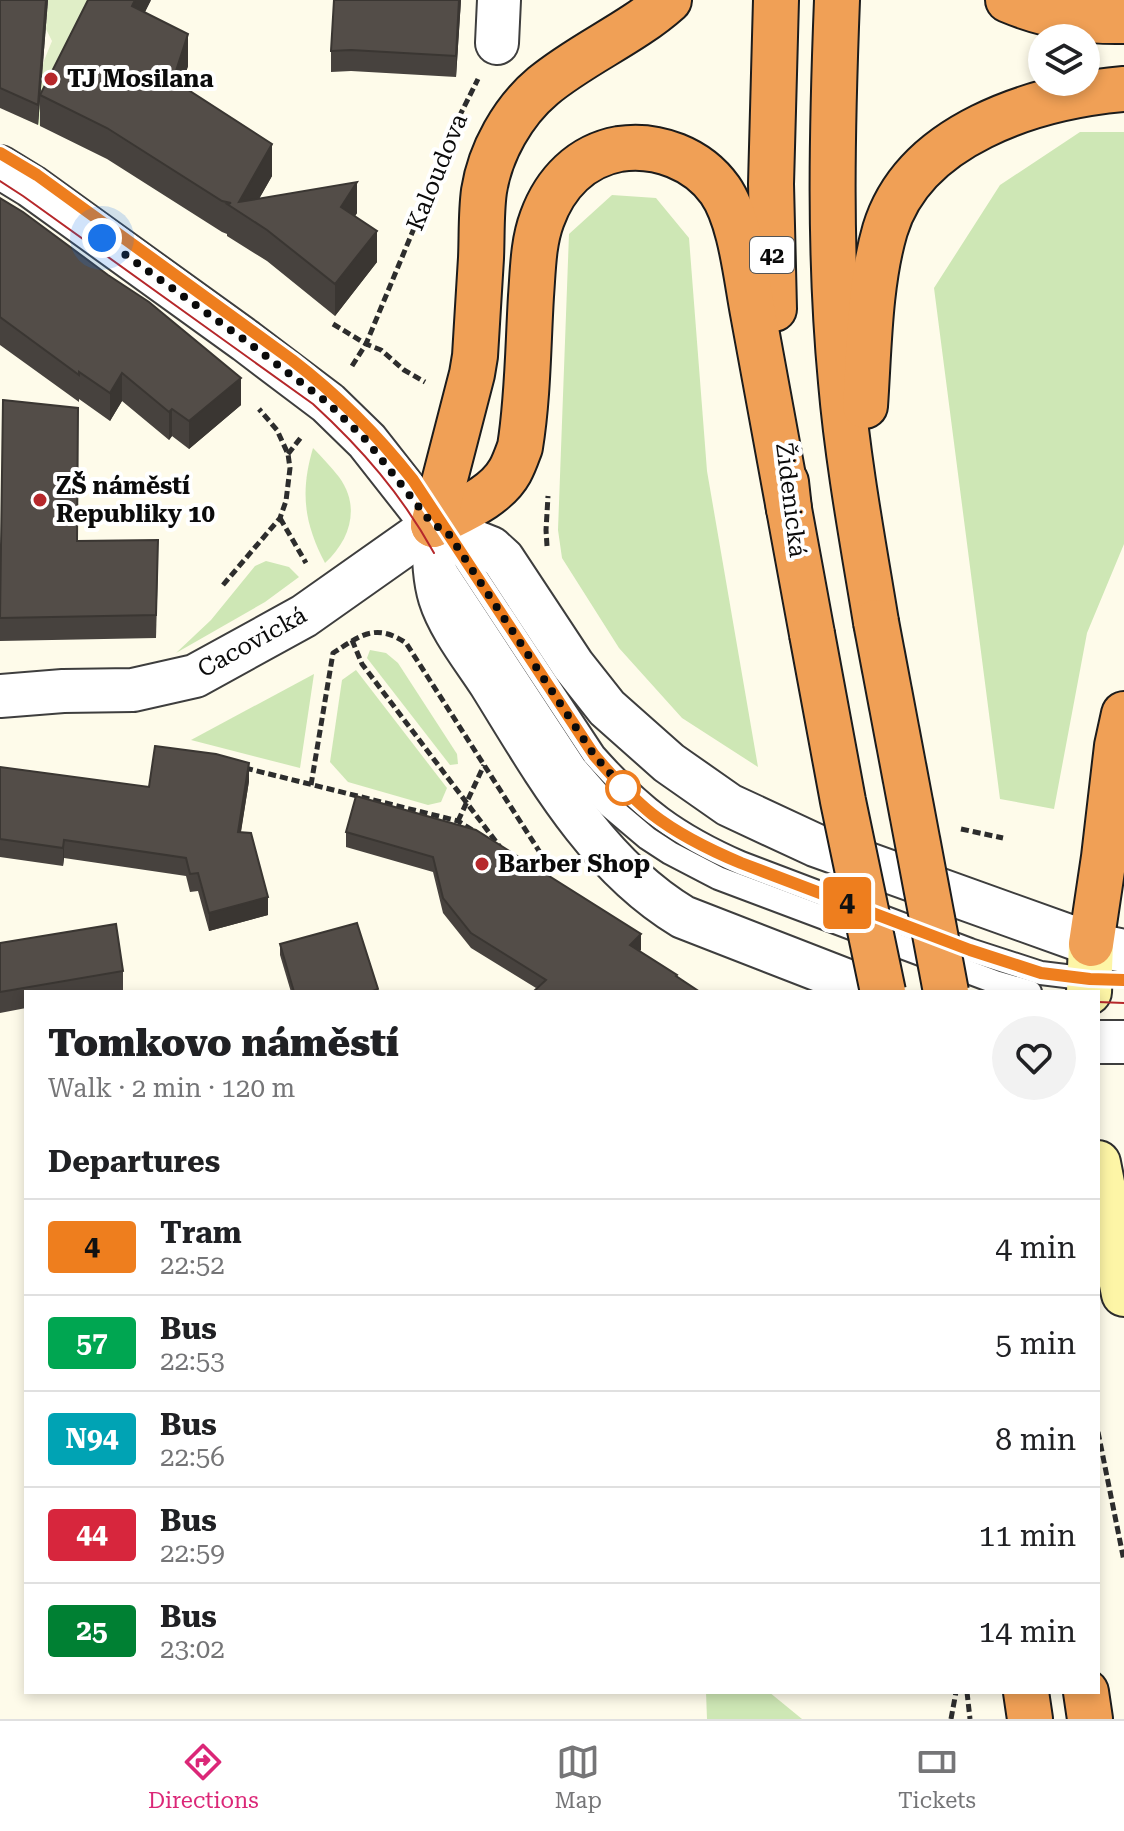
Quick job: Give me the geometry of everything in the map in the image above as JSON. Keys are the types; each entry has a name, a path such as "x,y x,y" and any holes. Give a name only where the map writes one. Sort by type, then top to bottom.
{"highway":[{"path":"438,536 475,356 484,191 492,162 520,110 541,88 564,70 644,21 669,0"},
{"name":"Židenická","path":"776,0 772,269 777,376 789,509 843,801 883,990"},
{"path":"837,0 832,163 833,264 841,383 876,622 946,990"},
{"path":"1008,0 1037,11 1073,19 1124,21"},
{"path":"857,504 878,258 886,227 900,197 935,156 975,131 1028,108 1092,92 1124,89"},
{"path":"438,536 509,473 520,447 534,256 542,220 558,185 576,168 596,156 618,149 665,151 686,159 704,172 730,208 744,263 789,509"},
{"path":"1099,966 1117,746 1124,714"},
{"path":"1026,1694 1030,1719"},
{"path":"1086,1694 1090,1719"}],"main road":[{"path":"1100,1173 1124,1294"}],"street":[{"path":"497,43 499,0"},
{"path":"0,167 246,341 328,403 367,441 438,536 436,580 446,614 579,819 636,884 683,917 820,981 866,990"},
{"path":"438,536 491,548 503,559 573,665 607,708 669,763 729,805 1099,966"},
{"name":"Cacovická","path":"0,696 133,690 195,676 304,616 438,536"},
{"path":"1100,1042 1124,1042"}],"lane":[{"path":"438,536 575,767 608,805 647,838 697,868 732,884 1023,990"}],"path":[{"name":"Kaloudova","path":"458,120 497,43"},
{"name":"Kaloudova","path":"366,344 447,147"},
{"path":"333,324 381,350 404,370 465,403"},
{"path":"223,585 280,518 289,482 288,454 283,441 251,400"},
{"path":"549,489 546,530 550,556"},
{"path":"311,785 333,653 369,632 383,631 406,643 541,854 549,876 536,869"},
{"path":"352,641 362,664 500,847"},
{"path":"458,821 484,765"},
{"path":"237,766 458,821 512,854"},
{"path":"959,828 1003,838"},
{"path":"1100,1442 1124,1561"},
{"path":"952,1717 956,1694"},
{"path":"967,1694 970,1719"}],"green space":[{"name":"TJ Mosilana","path":"48,0 103,0 43,127 21,117 52,41 46,29"},
{"path":"1080,132 1124,132 1124,544 1087,633 1054,809 1000,799 934,288 1000,185"},
{"path":"612,195 656,198 689,238 707,471 758,767 682,718 619,648 562,558 558,530 569,234"},
{"path":"313,448 339,477 350,500 350,523 346,534 325,563 312,534 306,507 306,479"},
{"path":"266,561 289,567 299,577 265,602 176,653 211,620 255,566"},
{"path":"370,650 386,653 398,663 457,754 458,764 450,765 367,658"},
{"path":"356,670 447,788 441,802 428,805 348,782 330,762 342,680"},
{"path":"314,674 300,768 191,740"},
{"path":"706,1694 771,1694 802,1719 707,1719"}],"building":[{"path":"0,0 46,0 38,105 0,88"},
{"path":"88,0 135,0 132,6 188,34 173,80 272,144 239,202 357,182 341,207 377,231 335,284 267,230 227,204 231,203 222,201 107,128 40,95"},
{"path":"334,0 459,0 456,56 331,51"},
{"path":"0,198 149,302 241,378 189,421 172,409 169,412 122,373 110,393 79,372 79,375 0,317"},
{"name":"ZŠ náměstí Republiky 10","path":"3,400 78,408 77,541 158,540 156,615 0,618"},
{"path":"155,746 216,754 249,763 238,832 251,833 268,897 209,913 198,873 190,874 186,858 64,840 63,848 0,839 0,767 149,787"},
{"path":"356,796 476,830 641,934 630,945 697,990 535,990 546,980 471,933 443,898 433,857 346,832"},
{"path":"357,923 378,989 293,990 280,944"},
{"path":"116,924 123,971 0,992 0,943"}],"tram line":[{"path":"0,153 37,175 326,386 392,453 446,530"},
{"name":"4","path":"0,153 37,175 292,360 359,417 413,480 594,755 653,814 710,850 970,950 1041,973 1124,980"},
{"path":"0,181 313,404 380,474 434,553"},
{"path":"1090,979 1124,980"},
{"path":"1100,1002 1124,1003"}],"place":[{"name":"TJ Mosilana","path":"51,79"},
{"name":"ZŠ náměstí Republiky 10","path":"40,500"},
{"name":"Barber Shop","path":"482,864"}],"route":[{"path":"102,238 328,403 367,441 433,525 446,530 594,755 623,788"}]}
